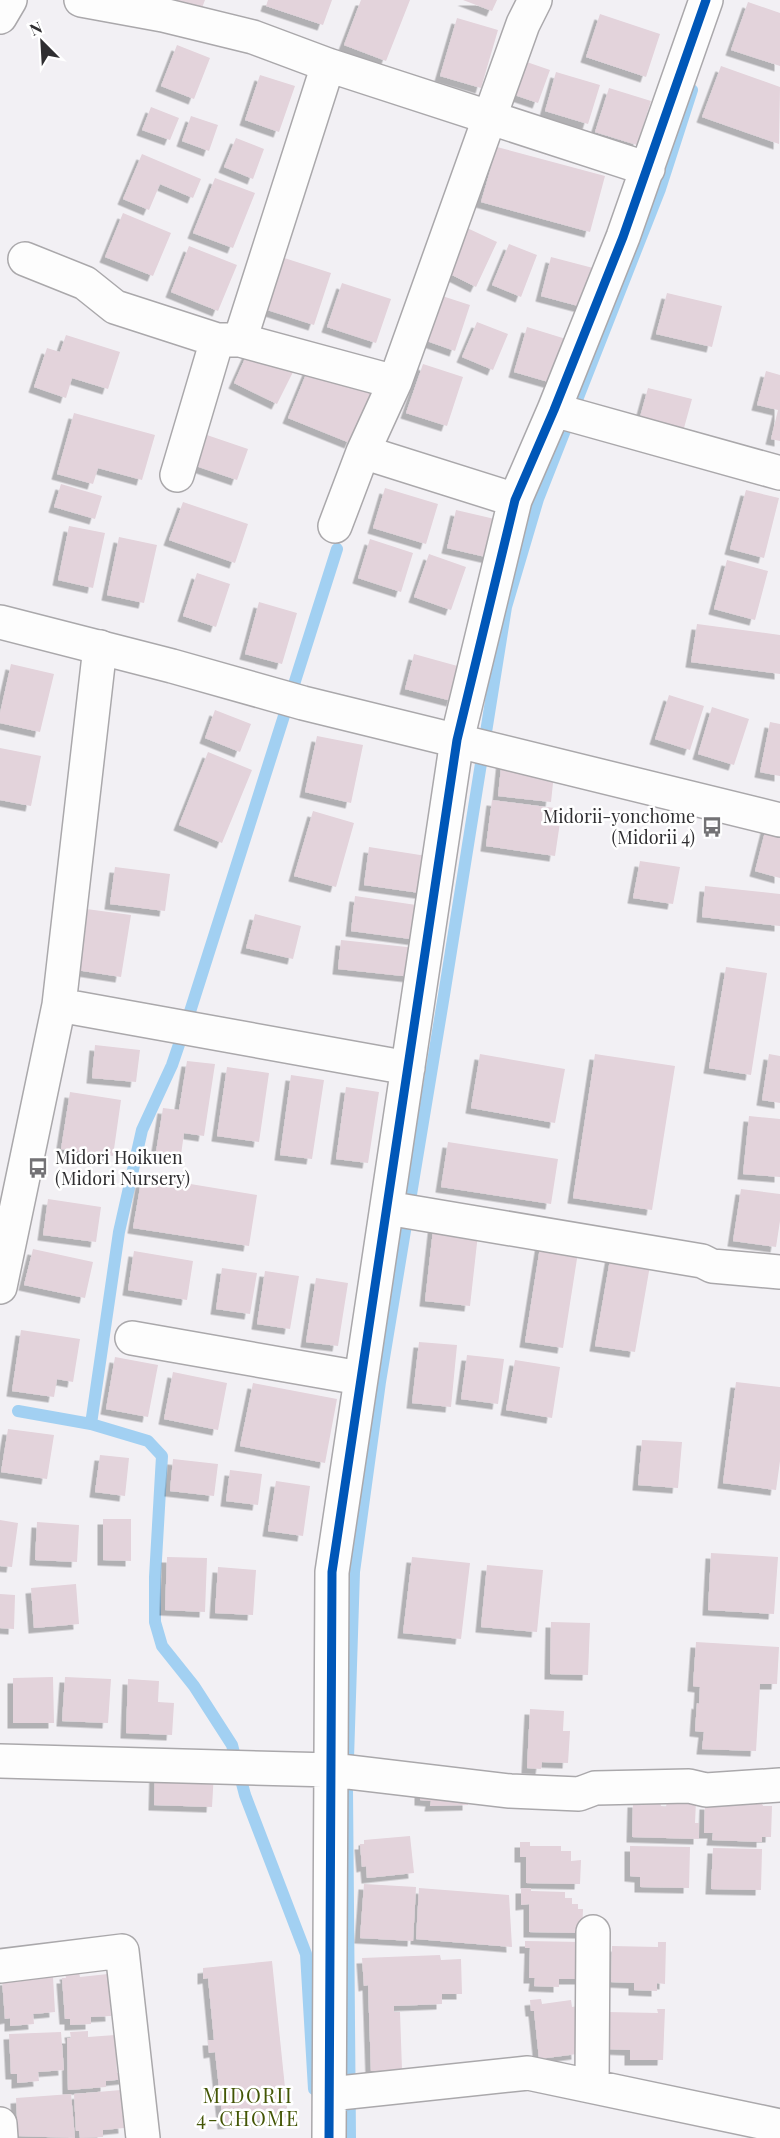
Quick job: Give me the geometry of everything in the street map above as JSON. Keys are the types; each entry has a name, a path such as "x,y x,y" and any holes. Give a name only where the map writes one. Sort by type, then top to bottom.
{"street":[{"path":"0,17 10,0"},
{"path":"81,0 163,15 254,37 328,65 648,169"},
{"path":"335,526 363,452 395,382 523,24 535,0"},
{"path":"329,2138 332,1572 458,740 515,500 555,410 648,169 706,0"},
{"path":"177,475 229,340 328,65"},
{"path":"25,259 85,283 115,307 229,340 395,382"},
{"path":"555,410 780,473"},
{"path":"363,452 515,500"},
{"path":"0,622 303,703 780,820"},
{"path":"0,1287 59,1005 100,647"},
{"path":"59,1005 408,1068"},
{"path":"387,1208 702,1261 712,1266 780,1272"},
{"path":"132,1338 360,1378"},
{"path":"0,1761 332,1770 510,1791 579,1794 595,1788 689,1786 706,1790 780,1785"},
{"path":"592,2086 593,1932"},
{"path":"0,1966 122,1951 143,2138"},
{"path":"330,2094 528,2073 780,2126"},
{"path":"0,2124 1,2138"}],"building":[{"path":"167,0 205,0 200,13"},
{"path":"268,0 332,0 323,25 266,6"},
{"path":"361,0 410,0 386,61 344,45"},
{"path":"463,0 497,0 492,11"},
{"path":"748,2 780,13 780,66 731,50"},
{"path":"600,14 660,34 646,77 586,57"},
{"path":"457,18 498,30 481,88 440,76"},
{"path":"177,45 210,58 194,99 161,86"},
{"path":"518,59 550,70 538,103 506,92"},
{"path":"721,66 780,87 779,144 702,117"},
{"path":"556,72 600,85 588,124 545,111"},
{"path":"260,75 295,86 279,132 245,120"},
{"path":"609,88 651,101 637,145 595,132"},
{"path":"151,107 179,118 170,140 142,130"},
{"path":"191,116 218,125 209,151 182,141"},
{"path":"236,138 264,149 253,179 224,167"},
{"path":"497,147 605,176 590,232 481,202"},
{"path":"142,154 201,179 193,198 160,184 149,210 123,199"},
{"path":"215,178 255,193 233,248 193,233"},
{"path":"123,213 171,233 153,276 105,257"},
{"path":"465,227 497,242 476,287 444,271"},
{"path":"509,244 537,255 521,297 492,285"},
{"path":"189,246 237,265 218,311 171,292"},
{"path":"275,255 331,273 314,325 258,307"},
{"path":"551,257 593,268 582,307 541,296"},
{"path":"342,283 391,299 376,343 327,327"},
{"path":"667,293 722,306 712,347 656,334"},
{"path":"439,295 470,305 455,351 424,340"},
{"path":"477,322 508,334 493,370 462,357"},
{"path":"527,327 566,339 552,383 514,372"},
{"path":"66,335 120,352 108,389 72,378 66,398 34,387 47,348 60,352"},
{"path":"251,345 296,366 277,404 234,383"},
{"path":"423,364 463,377 447,426 406,413"},
{"path":"309,367 371,393 350,443 288,418"},
{"path":"766,371 780,375 780,441 771,439 778,410 757,405"},
{"path":"648,388 692,399 684,428 640,417"},
{"path":"74,413 155,435 142,480 98,468 93,484 57,474"},
{"path":"201,433 248,449 237,480 190,464"},
{"path":"61,484 102,496 95,519 54,507"},
{"path":"385,488 438,504 426,544 373,528"},
{"path":"746,490 779,498 764,558 730,549"},
{"path":"183,502 248,524 235,563 169,540"},
{"path":"456,510 499,520 490,558 447,548"},
{"path":"69,526 105,533 93,588 58,580"},
{"path":"119,537 157,545 144,603 107,595"},
{"path":"370,539 413,553 401,592 358,578"},
{"path":"429,554 466,567 451,610 414,597"},
{"path":"727,560 768,571 755,620 714,609"},
{"path":"197,573 230,584 216,627 183,616"},
{"path":"259,602 297,613 282,664 245,654"},
{"path":"697,624 780,635 780,674 691,662"},
{"path":"414,654 461,667 452,701 405,689"},
{"path":"11,664 54,674 40,732 0,723 0,713"},
{"path":"669,695 704,706 690,750 655,739"},
{"path":"712,707 749,719 734,765 698,754"},
{"path":"215,710 251,724 240,752 205,738"},
{"path":"770,722 780,724 780,776 760,772"},
{"path":"317,736 363,745 351,803 305,792"},
{"path":"0,748 41,756 31,806 0,800"},
{"path":"208,752 252,770 222,843 179,825"},
{"path":"502,758 555,764 551,802 498,796"},
{"path":"492,800 562,809 555,856 486,846"},
{"path":"313,811 354,823 336,887 294,876"},
{"path":"768,820 780,824 780,878 755,871"},
{"path":"369,847 433,857 427,894 364,885"},
{"path":"640,861 680,867 673,904 633,898"},
{"path":"115,867 170,874 165,911 110,904"},
{"path":"705,886 780,894 780,926 702,917"},
{"path":"355,896 423,906 418,940 351,931"},
{"path":"79,908 131,915 121,977 70,969"},
{"path":"255,914 301,926 293,959 246,948"},
{"path":"341,940 416,948 412,977 338,969"},
{"path":"726,967 767,973 751,1075 709,1068"},
{"path":"95,1045 140,1050 136,1082 92,1078"},
{"path":"480,1054 565,1069 555,1123 471,1108"},
{"path":"595,1054 675,1066 652,1210 573,1198"},
{"path":"769,1054 780,1056 780,1103 762,1100"},
{"path":"187,1061 215,1064 204,1136 184,1133 181,1155 156,1152 163,1108 179,1110"},
{"path":"227,1067 269,1073 259,1142 217,1136"},
{"path":"291,1075 324,1080 312,1159 280,1155"},
{"path":"346,1087 379,1092 368,1163 336,1159"},
{"path":"70,1092 121,1100 113,1156 61,1149"},
{"path":"749,1116 780,1119 780,1177 743,1174"},
{"path":"448,1142 558,1159 551,1204 441,1187"},
{"path":"142,1176 257,1195 249,1246 133,1228"},
{"path":"741,1189 780,1194 780,1221 776,1247 733,1241"},
{"path":"48,1199 101,1207 96,1242 43,1235"},
{"path":"434,1221 479,1225 470,1306 425,1301"},
{"path":"541,1241 579,1246 563,1348 525,1342"},
{"path":"612,1248 652,1254 635,1352 595,1346"},
{"path":"33,1249 93,1262 85,1298 24,1285"},
{"path":"134,1251 193,1261 187,1300 128,1290"},
{"path":"222,1268 257,1273 250,1314 216,1309"},
{"path":"265,1271 299,1276 290,1329 257,1324"},
{"path":"316,1278 348,1283 338,1346 306,1342"},
{"path":"21,1330 80,1339 73,1382 57,1379 54,1397 12,1391"},
{"path":"419,1342 457,1345 451,1407 412,1403"},
{"path":"467,1355 504,1359 498,1404 461,1399"},
{"path":"115,1357 158,1365 148,1417 106,1409"},
{"path":"515,1360 560,1367 552,1418 506,1410"},
{"path":"173,1372 227,1383 218,1430 164,1419"},
{"path":"736,1382 780,1387 780,1461 776,1490 723,1483"},
{"path":"253,1383 337,1399 325,1463 240,1446"},
{"path":"8,1429 54,1435 47,1479 1,1472"},
{"path":"642,1440 682,1442 678,1488 638,1485"},
{"path":"100,1455 129,1458 125,1496 95,1492"},
{"path":"173,1459 218,1464 214,1496 170,1491"},
{"path":"230,1470 262,1474 258,1505 226,1501"},
{"path":"276,1481 310,1486 303,1536 268,1531"},
{"path":"103,1519 131,1519 131,1561 103,1560"},
{"path":"0,1520 18,1523 12,1567 0,1566"},
{"path":"37,1522 79,1525 77,1562 35,1560"},
{"path":"711,1553 778,1557 774,1614 708,1610"},
{"path":"167,1557 207,1558 205,1612 165,1610"},
{"path":"412,1557 470,1563 461,1639 403,1633"},
{"path":"487,1565 543,1570 537,1632 481,1627"},
{"path":"218,1567 256,1570 253,1615 215,1613"},
{"path":"76,1584 79,1624 34,1628 31,1588"},
{"path":"0,1594 15,1595 14,1629 0,1628"},
{"path":"551,1622 590,1623 588,1675 550,1674"},
{"path":"696,1642 779,1647 777,1684 760,1684 756,1751 702,1749 704,1732 695,1731 700,1687 693,1686"},
{"path":"53,1677 54,1723 13,1723 13,1678"},
{"path":"65,1677 111,1679 108,1723 62,1721"},
{"path":"128,1679 159,1681 158,1702 174,1703 172,1735 126,1733"},
{"path":"530,1709 564,1711 563,1731 570,1731 568,1763 542,1762 541,1769 527,1768"},
{"path":"155,1769 214,1772 212,1807 154,1805"},
{"path":"420,1789 468,1793 468,1805 430,1806 431,1801 420,1800"},
{"path":"667,1801 696,1801 695,1823 699,1823 699,1839 632,1837 633,1802 660,1802 661,1806 666,1807"},
{"path":"739,1802 772,1806 771,1837 762,1837 762,1842 712,1840 713,1833 704,1833 705,1804 739,1805"},
{"path":"410,1836 414,1873 367,1878 366,1866 362,1867 360,1844 364,1844 364,1840"},
{"path":"520,1842 530,1842 530,1846 561,1846 561,1851 571,1851 571,1861 581,1860 580,1884 526,1883 526,1857 520,1857"},
{"path":"630,1846 690,1847 689,1888 640,1887 640,1877 630,1876"},
{"path":"713,1848 762,1849 761,1890 711,1889"},
{"path":"364,1884 416,1887 413,1941 360,1938"},
{"path":"419,1888 509,1895 512,1947 416,1939"},
{"path":"521,1888 531,1888 531,1891 565,1892 565,1898 572,1898 572,1904 578,1904 578,1909 583,1909 582,1933 529,1932 529,1904 521,1905"},
{"path":"525,1941 582,1942 581,1979 559,1979 559,1987 534,1986 535,1978 529,1978 530,1948 525,1948"},
{"path":"658,1942 666,1942 665,1984 657,1983 657,1991 634,1990 634,1983 611,1982 612,1946 658,1947"},
{"path":"440,1955 441,1960 461,1959 462,1994 442,1994 442,2004 394,2006 394,2012 400,2012 402,2070 371,2071 368,1985 364,1986 362,1958"},
{"path":"272,1961 288,2117 223,2124 215,2052 209,2053 208,2040 214,2040 208,1978 203,1979 203,1968"},
{"path":"79,1973 80,1977 108,1974 111,2016 91,2017 91,2024 70,2025 70,2019 65,2019 62,1978 66,1978 65,1974"},
{"path":"53,1977 55,2012 33,2014 34,2024 10,2026 10,2018 5,2019 2,1980"},
{"path":"541,1999 542,2004 571,2000 572,2007 578,2006 581,2031 575,2032 577,2054 539,2059 534,2011 531,2011 530,2000"},
{"path":"657,2009 665,2009 663,2060 630,2060 630,2050 606,2049 607,2012 658,2013"},
{"path":"88,2031 88,2037 115,2035 117,2073 124,2072 125,2079 106,2081 106,2087 68,2090 67,2038 71,2038 70,2032"},
{"path":"61,2032 64,2070 38,2072 39,2081 17,2083 17,2074 11,2074 9,2034"},
{"path":"121,2090 124,2128 103,2130 103,2137 80,2138 79,2131 76,2131 74,2094"},
{"path":"71,2094 75,2138 18,2136 16,2098"}],"waterway":[{"path":"350,2138 347,1790 354,1572 380,1382 506,607 538,499 660,189 692,90"},
{"path":"91,1424 119,1232 142,1130 172,1065 188,1018 337,549"},
{"path":"18,1411 91,1424 148,1441 162,1456 155,1577 155,1622 162,1646 194,1686 232,1745 245,1795 306,1954 314,2089"}],"cycle path":[{"path":"329,2138 332,1572 457,740 515,500 554,410 623,237 706,0"}],"place":[{"name":"Midorii-yonchome (Midorii 4)","path":"712,827"},
{"name":"Midori Hoikuen (Midori Nursery)","path":"38,1168"}],"district":[{"name":"MIDORII 4-CHOME","path":"248,2108"}]}
